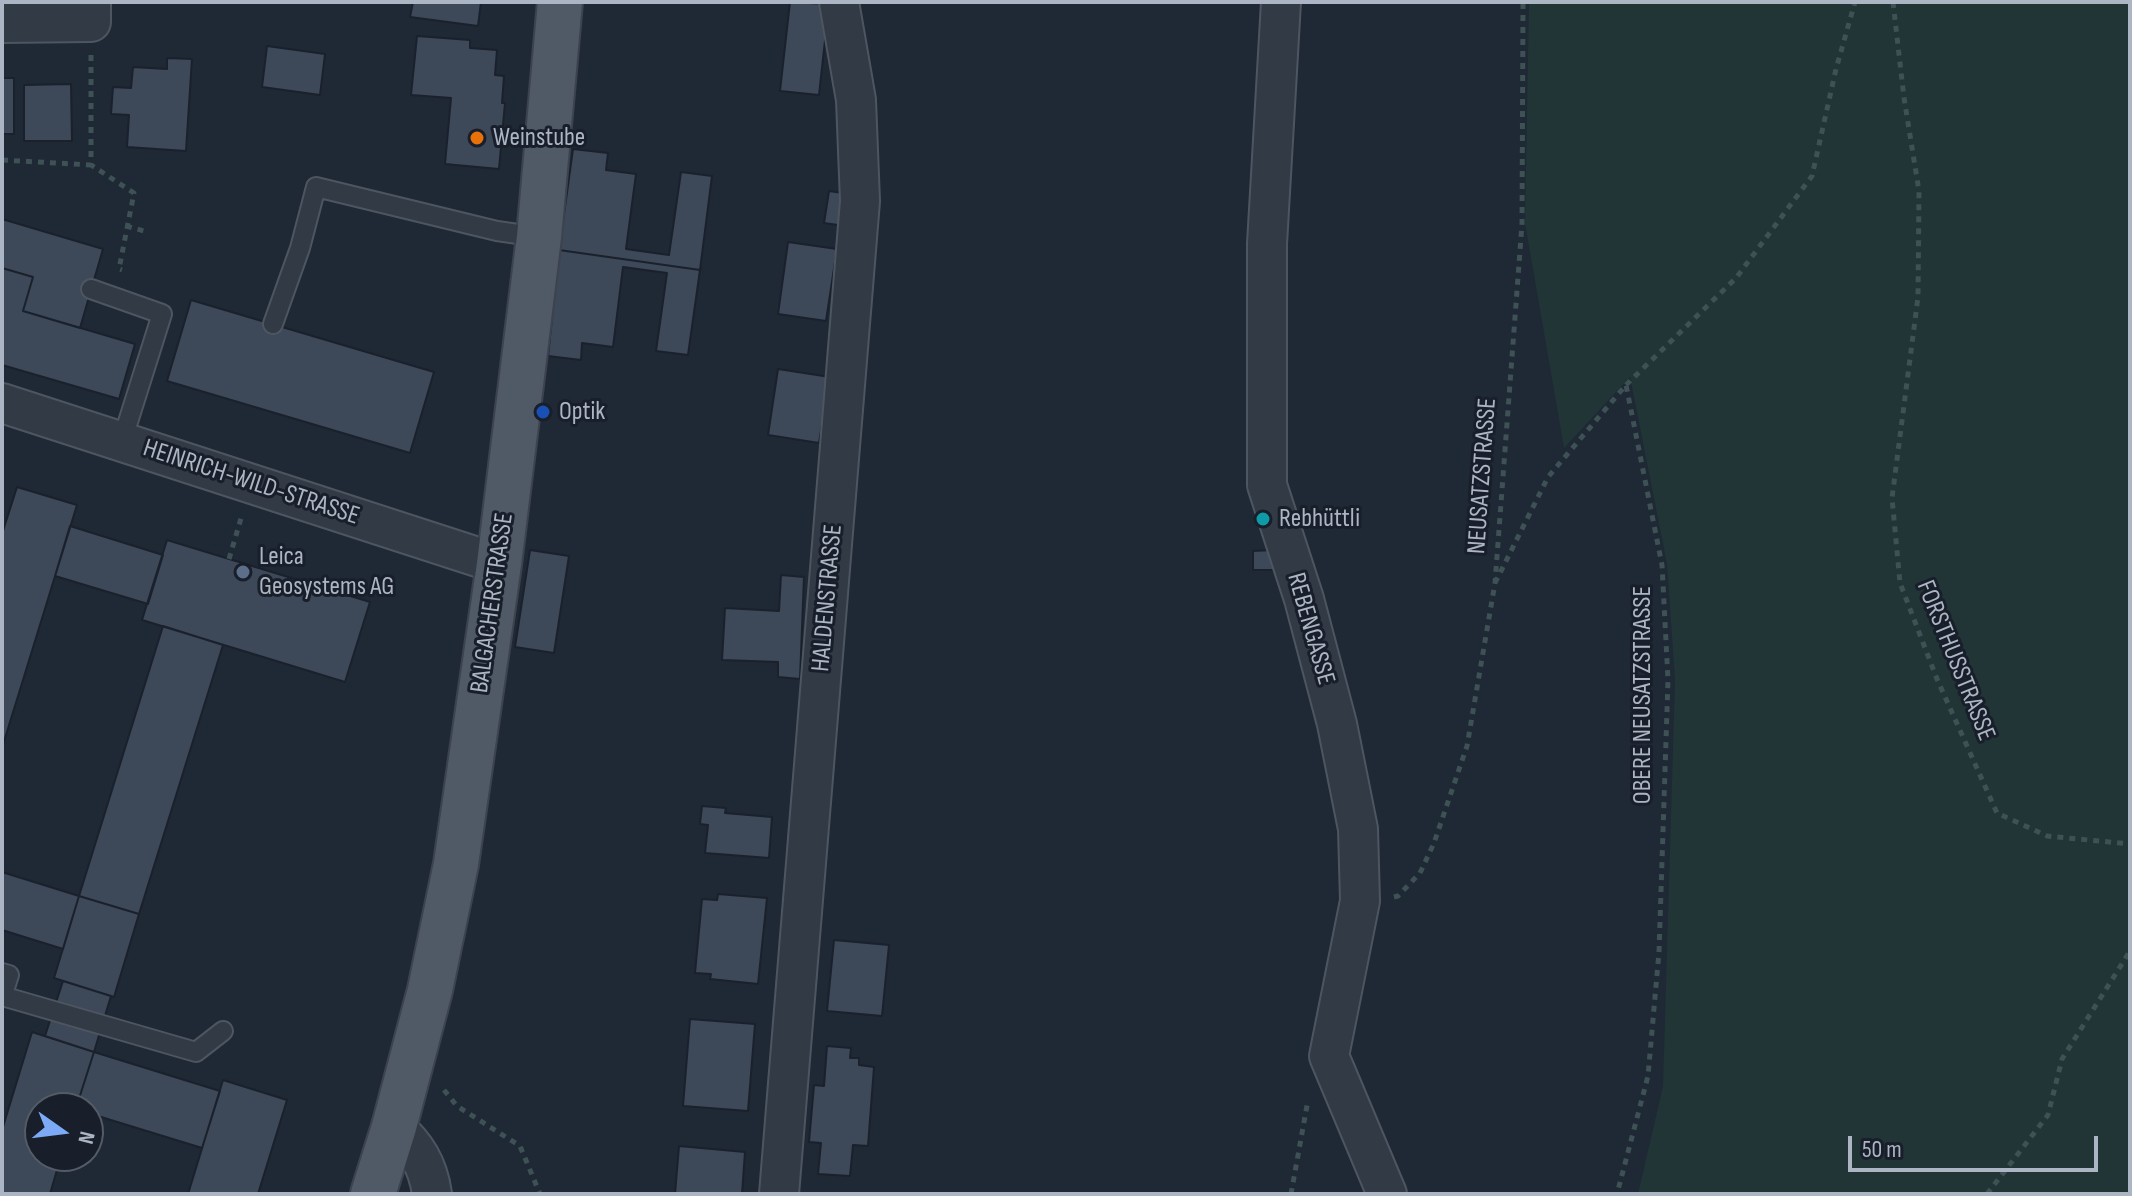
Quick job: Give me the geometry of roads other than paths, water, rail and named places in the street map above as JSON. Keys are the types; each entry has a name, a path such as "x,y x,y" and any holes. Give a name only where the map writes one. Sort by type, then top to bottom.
{"main road":[{"name":"BALGACHERSTRASSE","path":"373,1194 430,990 456,864 499,564 539,237 560,2"}],"street":[{"name":"HALDENSTRASSE","path":"779,1194 860,201 856,100 839,2"},
{"name":"REBENGASSE","path":"1281,2 1267,244 1267,485 1304,599 1337,724 1358,829 1360,901 1329,1056 1387,1194"},
{"path":"2,23 91,12"},
{"name":"HEINRICH-WILD-STRASSE","path":"2,403 499,564"},
{"path":"394,1127 411,1141 429,1171 432,1194"}],"lane":[{"path":"273,324 300,248 316,187 497,231 539,237"},
{"path":"91,289 162,314 122,441"},
{"path":"2,973 9,975 2,997 196,1052 223,1031"}],"place":[{"name":"Weinstube","path":"477,138"},
{"name":"Optik","path":"543,412"},
{"name":"Rebhüttli","path":"1263,519"},
{"name":"Leica Geosystems AG","path":"243,572"}]}
